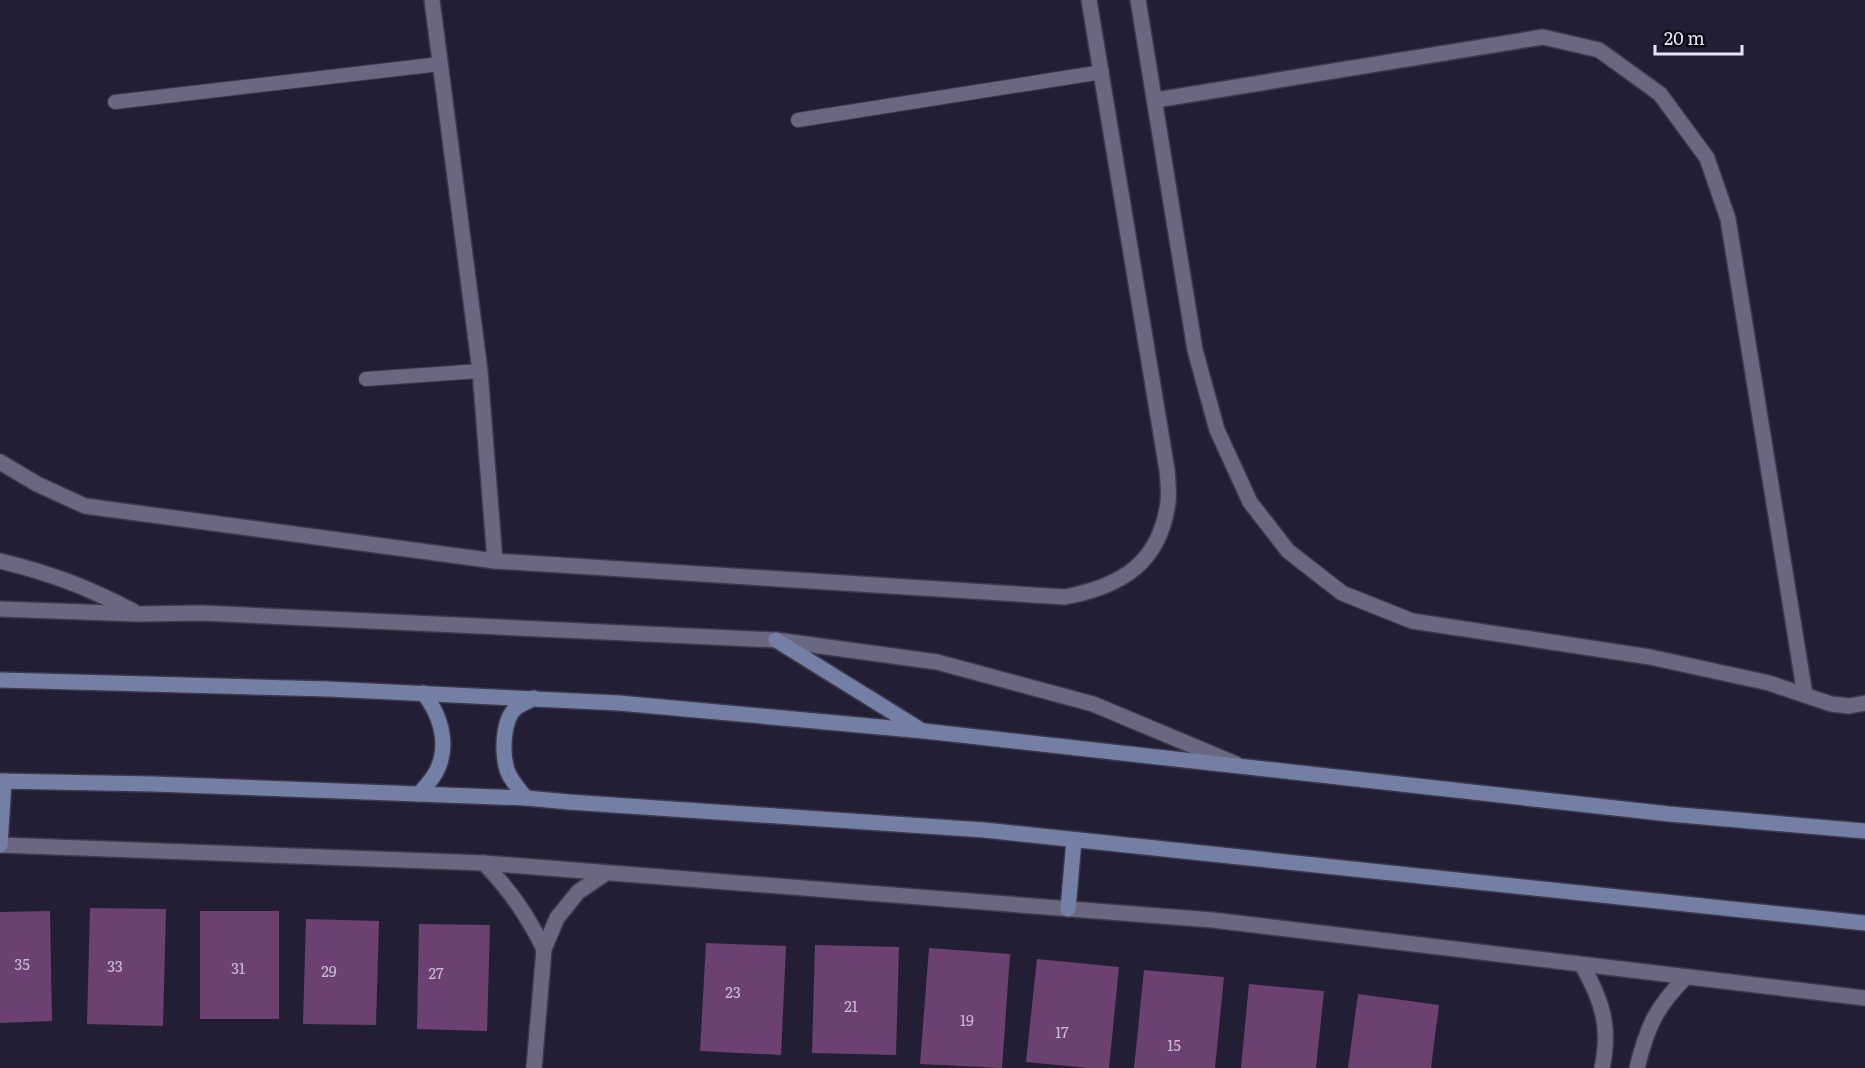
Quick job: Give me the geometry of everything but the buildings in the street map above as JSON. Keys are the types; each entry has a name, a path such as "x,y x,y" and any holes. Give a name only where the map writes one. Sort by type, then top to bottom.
{"main road":[{"path":"776,640 924,731"},
{"path":"0,680 423,693 619,703 924,731 1669,814 1865,831"},
{"path":"418,794 440,766 443,741 433,705 423,693"},
{"path":"526,798 514,784 507,770 505,732 508,719 516,708 534,699"},
{"path":"0,845 2,782 153,784 526,798 984,830 1865,923"},
{"path":"1068,909 1074,840"}],"street":[{"path":"432,0 480,371 495,561"},
{"path":"0,462 37,484 85,506 495,561 1065,597 1095,591 1122,579 1145,560 1161,532 1168,501 1167,470 1089,0"},
{"path":"1138,0 1196,350 1217,430 1250,502 1288,552 1342,593 1412,621 1650,657 1769,683 1831,704 1865,703"},
{"path":"1156,100 1543,37 1599,50 1659,94 1707,158 1728,219 1805,695"},
{"path":"0,561 39,571 90,589 138,614"},
{"path":"0,609 138,614 202,613 776,640 948,664 1093,704 1242,766"},
{"path":"0,845 484,863 1212,920 1865,998"},
{"path":"484,863 515,898 528,917 544,949"},
{"path":"534,1068 544,949 557,918 564,909 578,892 606,873"},
{"path":"1582,964 1597,991 1605,1020 1605,1051 1602,1068"},
{"path":"1637,1068 1652,1020 1666,997 1686,977"}],"lane":[{"path":"115,102 440,64"},
{"path":"798,120 1102,72"},
{"path":"366,379 480,371"}]}
